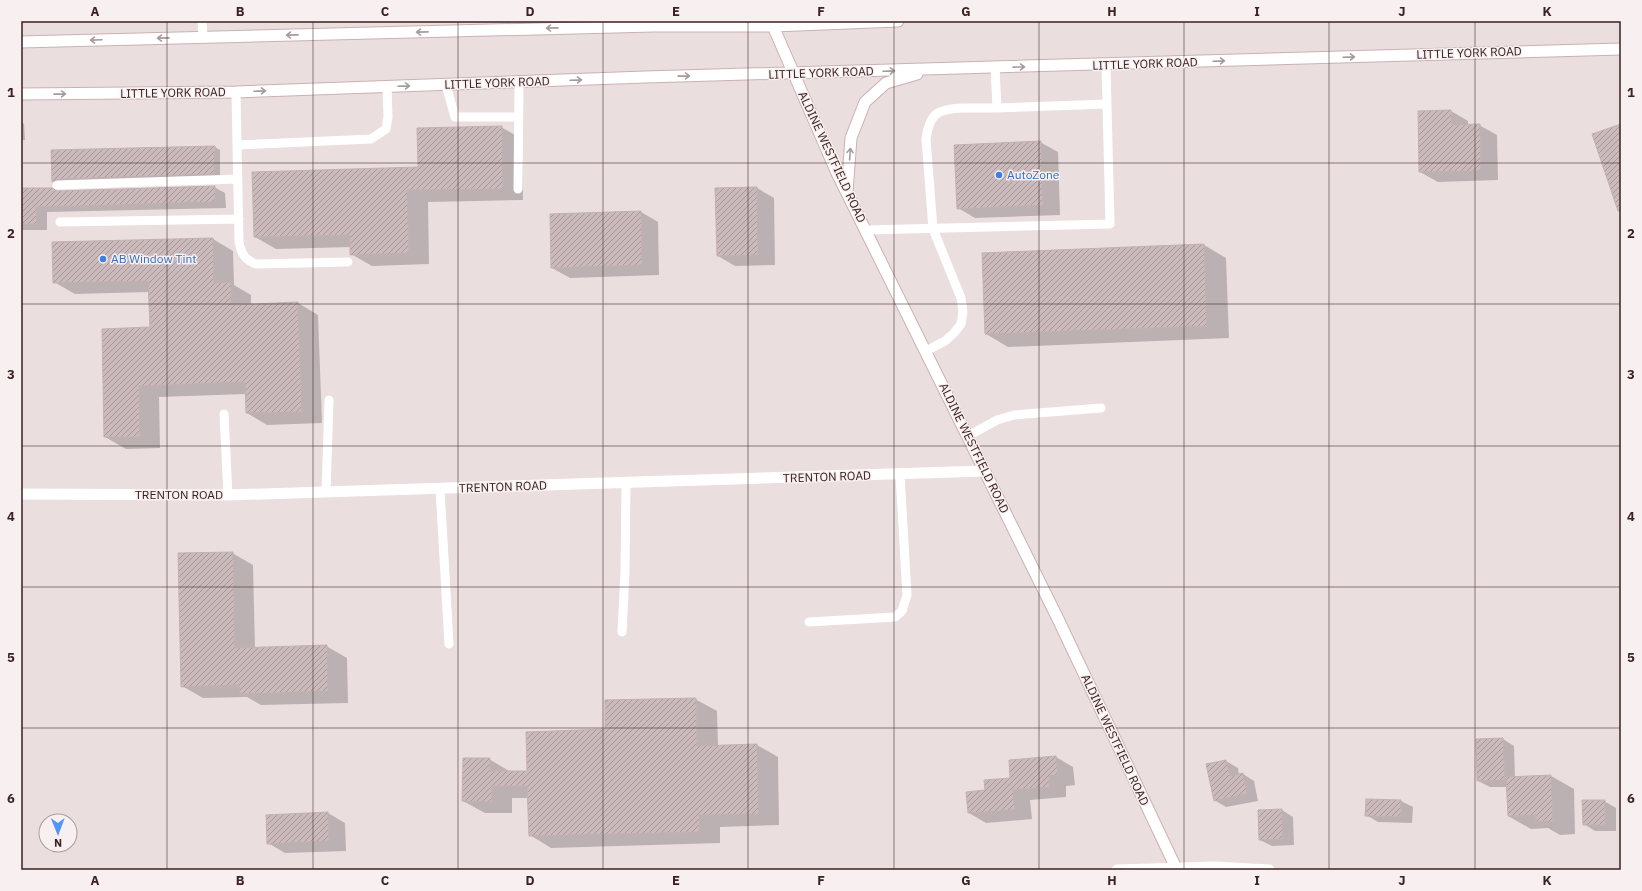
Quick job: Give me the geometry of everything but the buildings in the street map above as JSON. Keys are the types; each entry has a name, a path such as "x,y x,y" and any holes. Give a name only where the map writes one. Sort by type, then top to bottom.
{"main road":[{"path":"21,42 575,24 898,21"},
{"name":"ALDINE WESTFIELD ROAD","path":"772,23 847,193 1058,619 1176,869"},
{"name":"LITTLE YORK ROAD","path":"21,94 236,92 995,67 1621,49"},
{"path":"847,193 851,138 865,102 886,83 933,69"},
{"name":"TRENTON ROAD","path":"21,494 228,495 900,475 985,471"},
{"path":"1117,870 1215,867 1269,870"}],"lane":[{"path":"202,21 203,37"},
{"path":"866,230 1110,224 1106,65"},
{"path":"995,67 997,108"},
{"path":"518,189 519,82"},
{"path":"446,85 455,117 519,117"},
{"path":"237,145 371,138 380,134 386,129 388,117 387,87"},
{"path":"236,92 241,252 245,258 256,264 348,262"},
{"path":"926,351 944,341 954,333 961,324 963,312 961,298 933,229 926,139 932,118 939,112 947,109 1107,104"},
{"path":"57,185 238,178"},
{"path":"60,222 239,218"},
{"path":"326,492 329,400"},
{"path":"968,436 998,420 1014,415 1101,408"},
{"path":"224,414 228,495"},
{"path":"809,622 895,617 902,611 908,595 900,475"},
{"path":"622,632 625,572 626,483"},
{"path":"440,489 449,644"}],"place":[{"name":"AutoZone","path":"999,175"},
{"name":"AB Window Tint","path":"103,259"}]}
